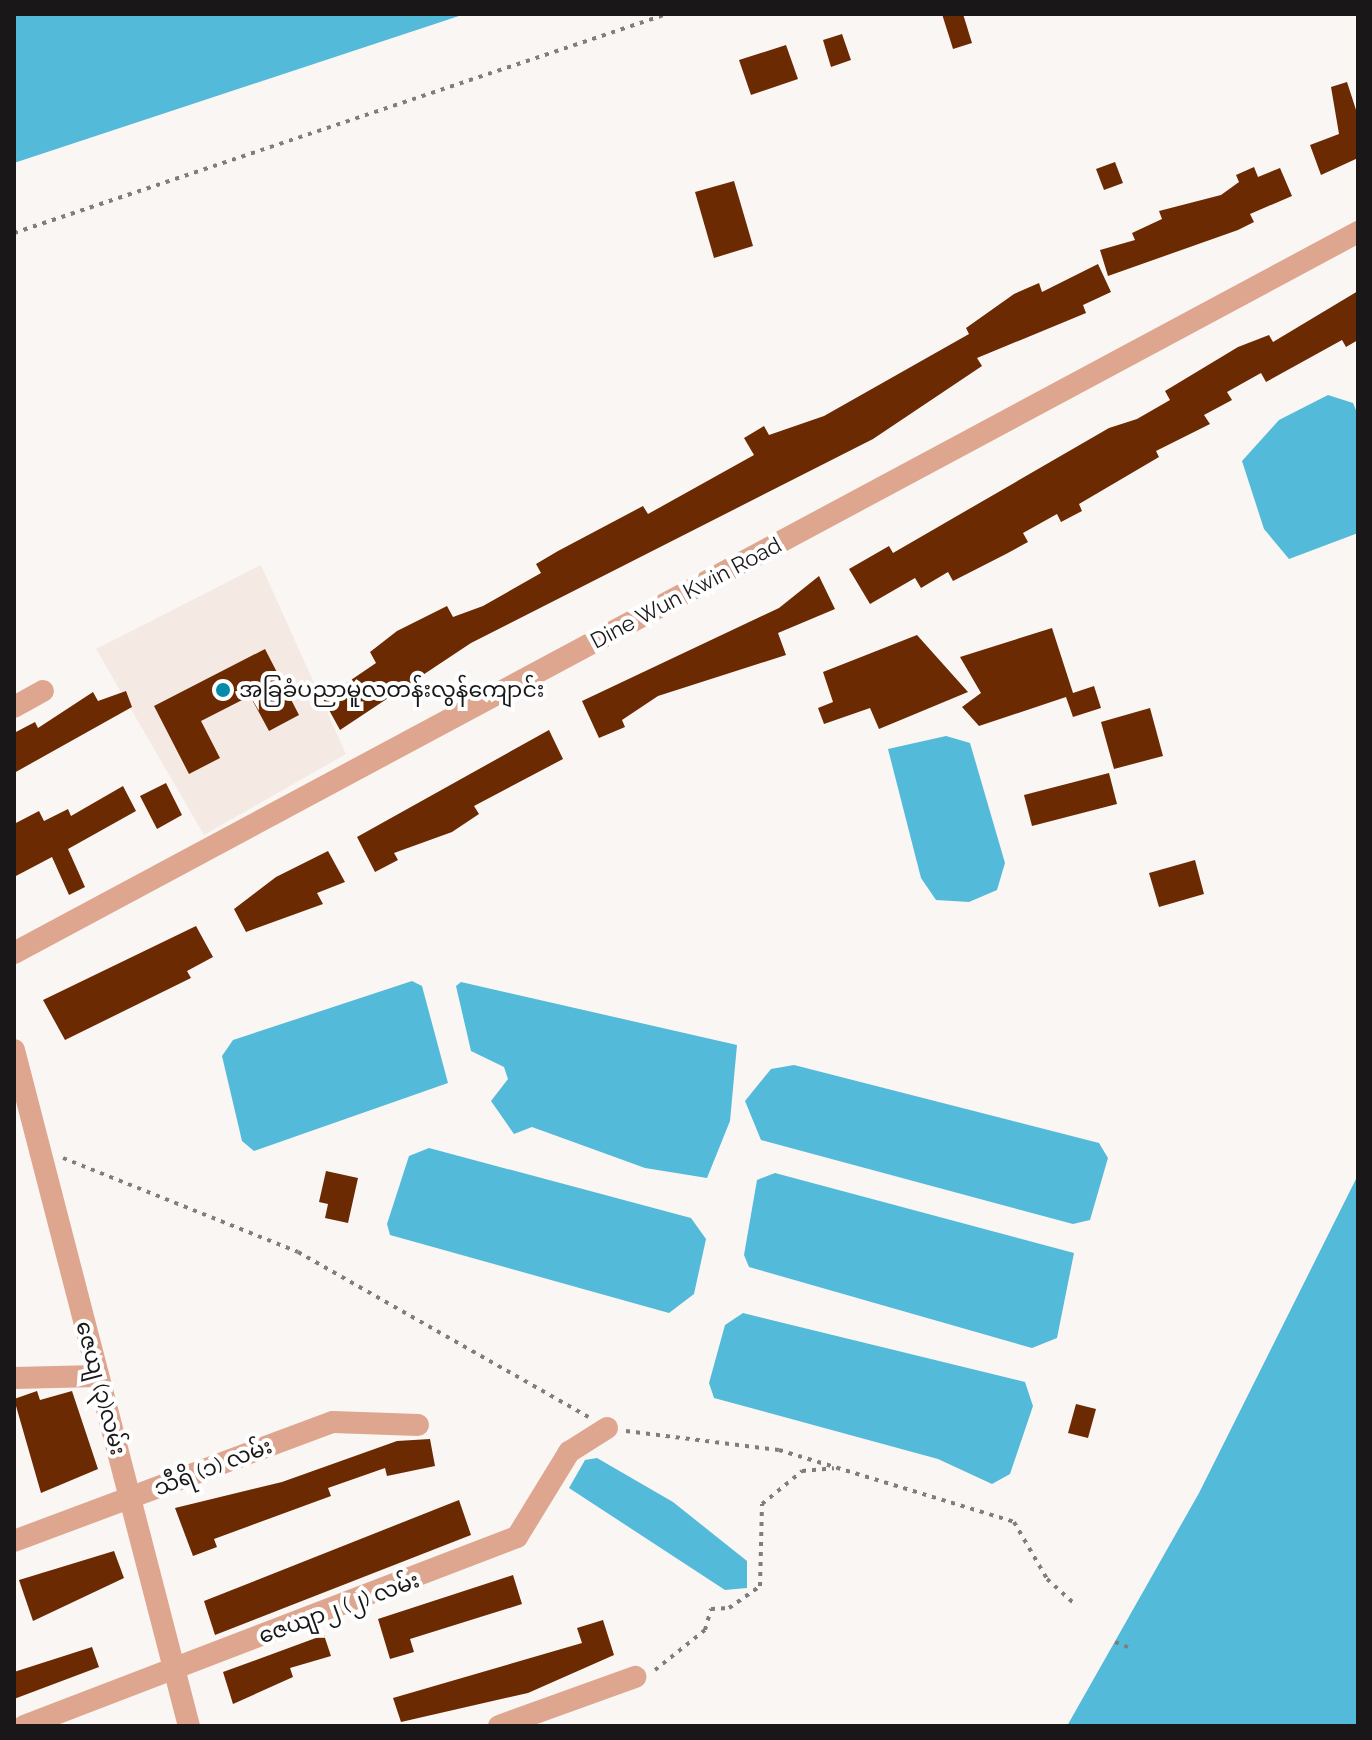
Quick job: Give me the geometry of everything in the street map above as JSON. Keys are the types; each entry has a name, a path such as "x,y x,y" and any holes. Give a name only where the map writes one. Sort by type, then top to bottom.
{"street":[{"name":"Dine Wun Kwin Road","path":"14,953 1358,232"},
{"path":"14,707 43,691"},
{"name":"ဇေယျ (၃)လမ်း","path":"14,1050 189,1726"},
{"path":"14,1378 98,1376"},
{"name":"သီရိ (၁) လမ်း","path":"14,1541 333,1422 418,1425"},
{"name":"ဇေယျာ၂ (၂) လမ်း","path":"24,1726 517,1537 569,1452 607,1428"},
{"path":"499,1726 635,1677"}],"path":[{"path":"14,233 667,14"},
{"path":"39,1146 298,1252 607,1428 680,1443 779,1450 1014,1522 1047,1579 1075,1604"},
{"path":"635,1677 672,1663 681,1644 705,1630 711,1609 729,1608 760,1586 762,1504 802,1471 836,1468"},
{"path":"1115,1642 1132,1649"}],"shaded area":[{"path":"261,565 346,754 204,835 96,649"}],"water":[{"path":"14,14 465,14 14,163"},
{"path":"1328,395 1353,403 1358,415 1358,533 1289,559 1264,529 1242,461 1279,420"},
{"path":"946,736 970,743 1005,863 997,890 969,902 936,900 921,878 888,749"},
{"path":"412,981 422,986 448,1083 254,1151 242,1141 222,1056 233,1040"},
{"path":"461,982 737,1045 730,1121 707,1178 645,1168 532,1127 514,1134 491,1101 508,1079 504,1067 471,1051 456,986"},
{"path":"794,1065 1099,1143 1108,1158 1090,1220 1073,1224 761,1140 745,1101 771,1069"},
{"path":"429,1148 691,1218 706,1239 694,1294 669,1313 390,1235 387,1224 409,1156"},
{"path":"775,1173 1074,1253 1057,1338 1032,1348 749,1267 744,1255 757,1180"},
{"path":"1358,1175 1358,1726 1067,1726 1199,1493"},
{"path":"743,1313 1025,1382 1033,1406 1010,1474 992,1484 938,1459 714,1398 709,1383 725,1325"},
{"path":"597,1458 673,1502 747,1561 747,1588 725,1590 569,1488 585,1460"}],"building":[{"path":"942,14 963,14 972,43 953,49"},
{"path":"842,34 851,60 831,67 823,40"},
{"path":"786,45 798,79 751,95 739,60"},
{"path":"1347,82 1358,116 1358,158 1321,175 1310,145 1339,134 1331,87"},
{"path":"1115,162 1123,183 1104,190 1096,169"},
{"path":"1254,167 1258,177 1280,168 1292,196 1250,214 1254,222 1238,230 1108,276 1100,250 1135,240 1132,233 1162,219 1159,211 1221,195 1239,182 1236,175"},
{"path":"734,181 753,246 714,258 695,192"},
{"path":"1098,264 1111,292 1083,305 1086,313 977,358 982,366 873,439 471,643 340,730 323,699 376,663 370,652 397,631 447,606 453,617 483,606 541,573 536,564 558,551 643,506 648,514 754,455 744,438 764,426 769,435 824,416 969,334 966,328 1014,294 1039,283 1042,292"},
{"path":"1358,291 1358,340 1346,347 1342,340 1266,382 1261,373 1227,392 1232,400 1204,415 1210,424 1156,451 1159,457 1079,504 1082,511 1061,522 1057,514 1023,533 1028,542 953,581 948,572 921,588 915,578 870,604 849,569 889,546 893,553 1109,428 1137,419 1170,400 1165,391 1238,347 1269,335 1273,342"},
{"path":"819,576 835,609 778,633 786,655 658,696 622,720 625,727 599,738 582,701 779,608"},
{"path":"1052,628 1073,693 1094,686 1101,708 1073,717 1066,697 979,726 962,707 981,693 960,657"},
{"path":"917,635 968,692 879,729 870,708 824,724 818,708 833,702 823,672"},
{"path":"265,649 299,715 269,731 250,696 201,721 220,758 189,774 154,706"},
{"path":"126,691 132,707 14,773 14,733 35,722 38,728 93,692 98,701"},
{"path":"1150,708 1163,756 1114,769 1101,722"},
{"path":"549,730 563,759 474,806 479,814 452,832 394,853 398,860 375,872 357,837"},
{"path":"1109,773 1117,804 1032,826 1024,795"},
{"path":"166,783 182,815 157,829 140,796"},
{"path":"123,786 136,811 68,849 85,887 69,895 52,857 14,877 14,824 39,811 44,821 68,809 71,816"},
{"path":"328,851 345,882 317,893 323,904 246,932 234,909 276,877"},
{"path":"1195,860 1204,894 1159,907 1149,873"},
{"path":"196,926 213,957 187,971 191,978 65,1040 43,1000"},
{"path":"326,1171 358,1178 348,1223 325,1218 328,1204 319,1202"},
{"path":"37,1391 40,1400 72,1391 98,1469 41,1493 14,1399"},
{"path":"1076,1404 1096,1409 1088,1438 1068,1433"},
{"path":"430,1439 435,1466 387,1476 385,1468 328,1488 331,1496 214,1539 217,1547 193,1556 175,1508 282,1482 397,1441"},
{"path":"459,1500 471,1535 215,1635 204,1601"},
{"path":"114,1551 124,1578 33,1621 19,1580"},
{"path":"513,1575 522,1604 410,1639 414,1652 390,1659 378,1619"},
{"path":"603,1620 614,1655 528,1693 401,1722 393,1698 582,1643 577,1628"},
{"path":"324,1635 331,1656 290,1668 293,1677 233,1704 223,1672"},
{"path":"92,1647 99,1667 14,1699 14,1672"}],"place":[{"name":"အခြခံပညာမူလတန်းလွန်ကျောင်း","path":"223,690"}]}
